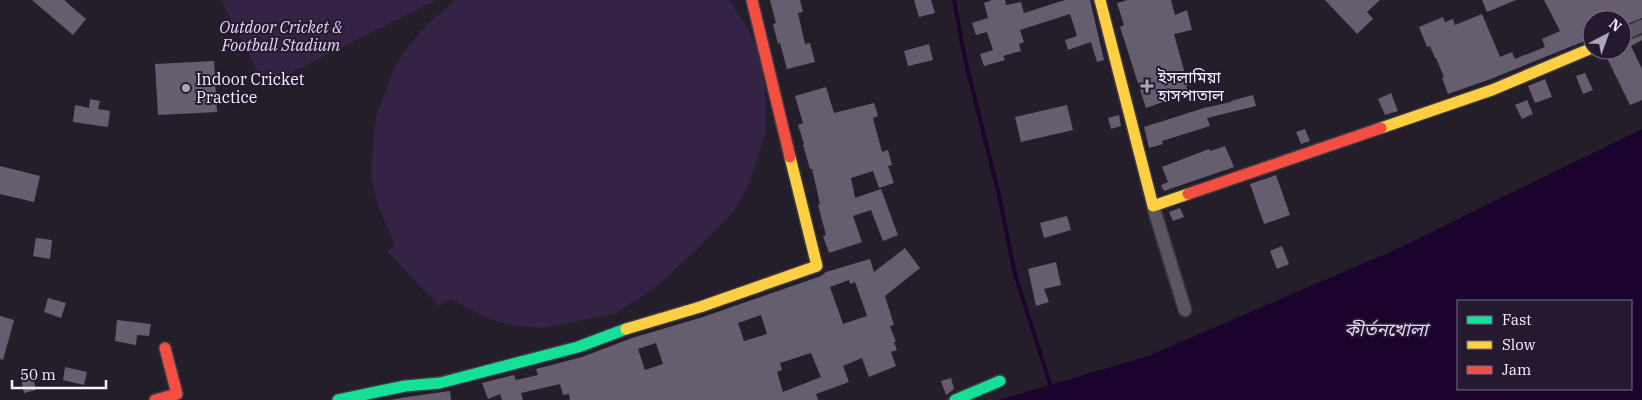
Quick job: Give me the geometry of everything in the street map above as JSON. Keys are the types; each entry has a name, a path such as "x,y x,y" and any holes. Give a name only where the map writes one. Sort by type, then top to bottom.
{"street":[{"path":"338,400 405,386 440,383 578,347 629,328 700,307 817,266 752,0"},
{"path":"1100,0 1152,206 1185,310"},
{"path":"1152,206 1482,93 1582,52"},
{"path":"155,400 178,397 165,348"},
{"path":"955,400 1000,381"}],"green space":[{"name":"Outdoor Cricket & Football Stadium","path":"221,0 436,0 265,86"},
{"path":"455,0 729,0 744,22 762,55 765,93 765,134 749,184 734,211 658,285 617,313 542,328 516,326 489,319 451,299 439,306 387,251 395,246 377,203 371,174 376,116 394,69 405,51 425,27"}],"water":[{"name":"কীর্তনখোলা","path":"1642,129 1642,400 999,400 1148,356 1397,249"}],"building":[{"path":"32,0 64,0 86,19 73,35"},
{"path":"770,0 800,0 803,12 798,13 805,44 810,43 815,62 787,69 773,24 776,23"},
{"path":"914,0 931,0 935,13 919,17"},
{"path":"992,0 1005,0 1006,5 1021,2 1024,13 1065,0 1090,0 1104,60 1097,62 1091,42 1068,50 1065,40 1077,36 1070,14 1020,30 1024,42 1019,44 1021,51 1003,56 1005,60 984,66 980,54 993,50 987,32 976,35 972,23 988,18 984,3"},
{"path":"1128,0 1171,0 1175,15 1187,10 1192,30 1174,34 1189,93 1146,108 1120,27 1124,25 1117,3"},
{"path":"1325,0 1380,0 1367,12 1373,19 1357,34"},
{"path":"1482,0 1516,0 1487,12"},
{"path":"1544,0 1642,0 1642,18 1632,22 1632,10 1582,10 1582,42 1448,94 1442,78 1444,77 1436,58 1430,46 1427,47 1419,27 1443,17 1445,22 1453,19 1455,25 1482,14 1500,57 1512,52 1515,59 1545,47 1542,39 1560,31"},
{"path":"1642,35 1642,40 1632,45 1632,39"},
{"path":"929,44 933,60 908,66 904,51"},
{"path":"1632,48 1642,69 1642,100 1630,105 1608,60 1632,60"},
{"name":"Indoor Cricket Practice","path":"214,61 217,112 158,115 155,64"},
{"path":"1585,73 1593,90 1583,94 1576,76"},
{"path":"1545,79 1552,97 1535,103 1528,86"},
{"path":"826,87 834,113 874,103 878,116 873,118 882,152 888,150 892,165 888,166 894,183 879,188 873,171 851,178 855,198 881,189 898,235 883,241 871,210 853,216 862,242 829,253 823,236 826,235 818,205 820,204 812,169 810,169 798,125 803,123 795,96"},
{"path":"1391,93 1398,111 1385,115 1378,99"},
{"path":"1253,95 1256,106 1207,118 1210,126 1162,141 1163,144 1149,148 1144,127"},
{"path":"90,99 100,101 98,109 110,111 108,127 73,122 75,105 89,108"},
{"path":"1527,100 1533,114 1522,119 1515,105"},
{"path":"1067,105 1073,130 1021,142 1015,117"},
{"path":"1119,115 1121,126 1111,129 1108,118"},
{"path":"1305,129 1310,141 1301,144 1296,132"},
{"path":"1225,146 1234,167 1164,191 1161,185 1168,182 1162,167 1209,149 1210,151"},
{"path":"0,166 40,176 34,202 0,194"},
{"path":"1276,175 1290,215 1264,224 1250,184"},
{"path":"1180,208 1184,217 1173,221 1169,212"},
{"path":"1067,216 1071,230 1044,238 1040,223"},
{"path":"36,238 52,240 50,259 33,256"},
{"path":"1282,246 1289,264 1277,269 1270,251"},
{"path":"905,248 920,268 885,296 894,325 890,326 897,350 891,352 896,366 869,377 862,358 843,366 849,382 816,394 818,400 570,400 569,394 563,395 560,384 521,393 523,400 502,400 500,394 488,399 482,383 514,375 516,380 538,375 536,369 582,357 632,338 703,317 821,276 826,272 870,259 874,272","holes":["849,280 850,284 855,282 867,316 843,324 830,287","761,315 767,334 744,341 738,323","656,343 663,364 645,370 638,349","811,353 821,377 783,392 777,372 782,370 780,363"]},
{"path":"1056,262 1061,285 1044,289 1049,302 1036,306 1028,269"},
{"path":"48,298 66,303 61,318 44,312"},
{"path":"0,316 14,320 3,360 0,359"},
{"path":"117,320 151,324 149,336 137,335 136,345 115,341"},
{"path":"65,367 87,372 84,385 63,380"},
{"path":"32,372 36,390 24,393 20,375"},
{"path":"951,378 954,389 946,395 941,381"},
{"path":"450,391 451,400 390,400 407,397"}],"waterway":[{"path":"954,0 965,59 999,195 1015,274 1052,390"}],"traffic: fast":[{"path":"338,400 405,386 440,383 578,347 626,329"},
{"path":"955,400 1000,381"}],"traffic: slow":[{"path":"1100,0 1153,206 1188,194"},
{"path":"1381,128 1492,90 1582,52"},
{"path":"626,329 700,307 817,266 790,157"}],"traffic: jam":[{"path":"752,0 790,157"},
{"path":"1188,194 1381,128"},
{"path":"155,400 177,394 165,348"}],"place":[{"name":"ইসলামিয়া হাসপাতাল","path":"1147,86"},
{"name":"Indoor Cricket Practice","path":"186,88"}]}
